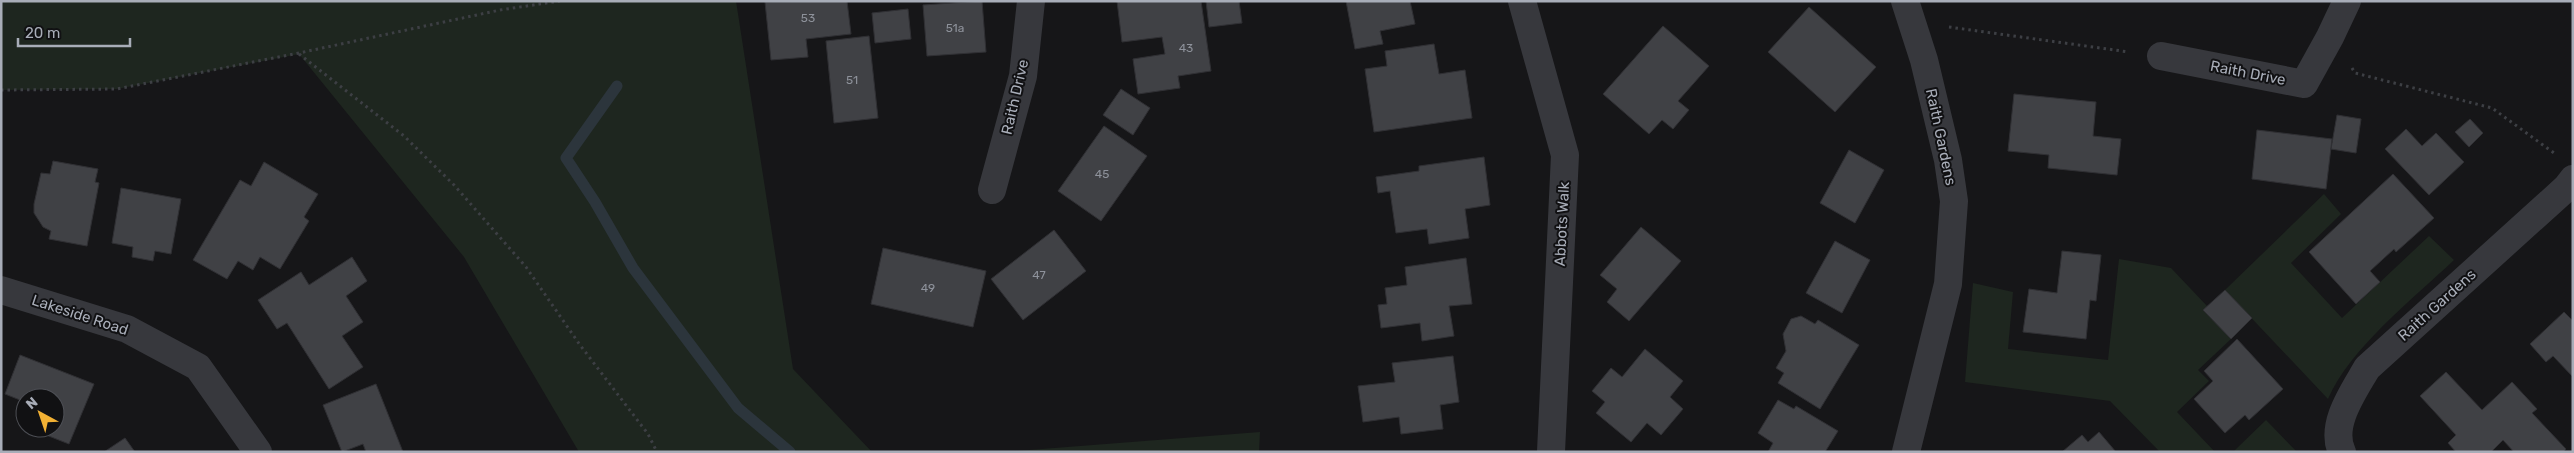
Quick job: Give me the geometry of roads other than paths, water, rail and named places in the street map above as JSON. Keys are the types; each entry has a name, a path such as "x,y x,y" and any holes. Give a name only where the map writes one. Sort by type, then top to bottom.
{"street":[{"name":"Raith Drive","path":"992,190 1023,76 1031,1"},
{"name":"Abbots Walk","path":"1522,1 1566,155 1551,452"},
{"name":"Raith Drive","path":"2161,56 2304,84 2347,1"},
{"name":"Raith Gardens","path":"1906,452 1948,284 1954,201 1948,160 1924,60 1909,11"},
{"name":"Raith Gardens","path":"2342,452 2338,442 2345,406 2367,368 2566,188 2573,179"},
{"name":"Lakeside Road","path":"1,290 126,329 198,367 258,452"}],"waterway":[{"path":"617,86 566,158 595,202 633,268 738,408 790,452"}]}
